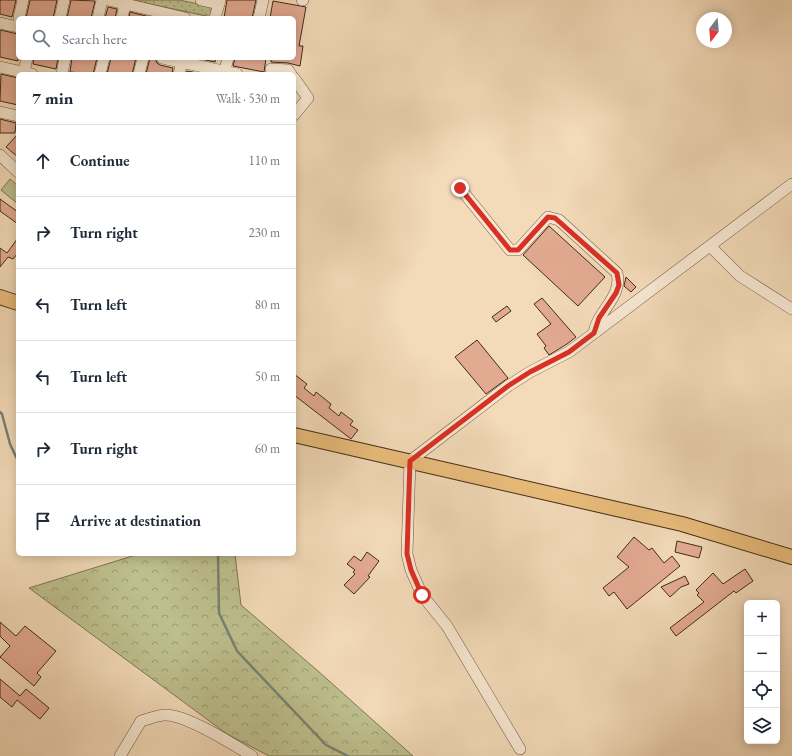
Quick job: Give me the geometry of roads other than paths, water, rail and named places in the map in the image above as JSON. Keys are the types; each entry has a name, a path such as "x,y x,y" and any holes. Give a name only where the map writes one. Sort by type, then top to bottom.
{"main road":[{"path":"0,297 16,302"},
{"path":"296,435 682,524 792,557"}],"street":[{"path":"20,16 23,0"},
{"path":"60,16 64,0"},
{"path":"98,16 102,0"},
{"path":"108,0 160,15"},
{"path":"201,0 219,2 216,16"},
{"path":"259,16 263,0"},
{"path":"122,16 125,4"},
{"path":"0,23 16,23"},
{"path":"27,60 28,72"},
{"path":"62,72 66,60"},
{"path":"100,72 104,60"},
{"path":"140,72 142,60"},
{"path":"180,72 188,61 220,71 227,60"},
{"path":"0,67 23,72"},
{"path":"272,67 288,70 290,72"},
{"path":"296,81 308,98 296,113"},
{"path":"0,112 16,116"},
{"path":"2,159 16,170"},
{"path":"520,749 447,626 422,595 411,570 407,554 410,461 508,386 530,372 569,352 792,184"},
{"path":"460,188 510,250 518,250 548,217 552,217 559,220 617,273 619,285 616,293 599,318 594,333"},
{"path":"711,246 740,276 792,309"},
{"path":"120,756 141,721 166,714 183,719 220,737 252,756"}],"waterway":[{"path":"0,412 2,414 10,444 16,457"},
{"path":"218,556 219,613 237,651 326,745 348,756"}]}
